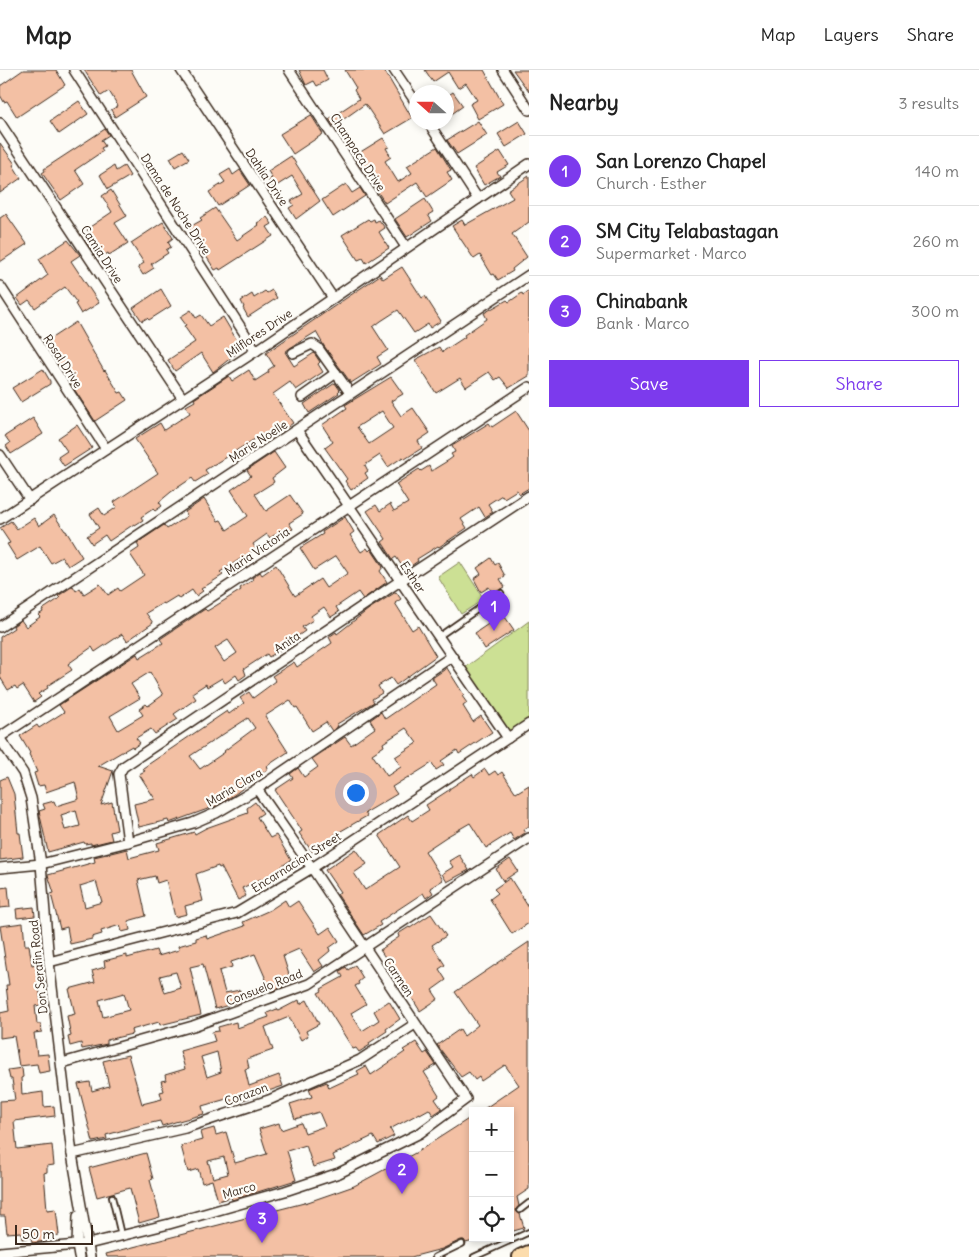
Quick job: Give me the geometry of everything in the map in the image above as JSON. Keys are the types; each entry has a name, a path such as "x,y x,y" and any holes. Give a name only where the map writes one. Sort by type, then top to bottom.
{"highway":[{"path":"520,1257 529,1253"}],"street":[{"name":"Dama de Noche Drive","path":"74,70 256,351"},
{"name":"Dahlia Drive","path":"181,70 333,298"},
{"name":"Champaca Drive","path":"289,70 406,247"},
{"path":"394,70 409,93"},
{"path":"504,70 529,110"},
{"name":"Camia Drive","path":"0,123 182,399"},
{"path":"433,130 478,199"},
{"name":"Milflores Drive","path":"0,520 256,351 529,164"},
{"name":"Marie Noelle","path":"0,627 529,275"},
{"name":"Rosal Drive","path":"0,286 106,449"},
{"path":"293,353 312,344 318,348 350,393"},
{"path":"302,397 336,373"},
{"name":"Maria Victoria","path":"0,738 529,387"},
{"name":"Esther","path":"297,430 508,738"},
{"path":"0,455 30,500"},
{"name":"Anita","path":"128,842 119,774 123,767 529,496"},
{"name":"Maria Clara","path":"0,868 41,864 128,842 200,820 216,813 257,789 451,657"},
{"name":"Encarnacion Street","path":"49,962 237,913 312,868 529,724"},
{"name":"Don Serafin Road","path":"0,738 23,773 32,798 41,864 49,962 72,1154 90,1257"},
{"name":"Carmen","path":"257,789 466,1099"},
{"name":"Consuelo Road","path":"62,1063 194,1026 309,984 529,838"},
{"name":"Corazon","path":"72,1154 185,1128 268,1100 360,1060 415,1024"},
{"name":"Marco","path":"0,1252 88,1244 285,1191 339,1173 420,1133 466,1099"},
{"name":"Don Serafin Road","path":"79,1201 77,1244 79,1257"}],"lane":[{"path":"438,637 501,593"},
{"path":"112,1197 121,1235"},
{"path":"520,1210 529,1203"},
{"path":"474,1257 529,1232"},
{"path":"435,1257 462,1244"}],"green space":[{"path":"460,562 484,599 461,614 438,577"},
{"path":"529,621 529,721 508,736 462,670"}],"building":[{"path":"23,70 56,70 65,85 17,117 7,101 4,102 0,95 0,86"},
{"path":"84,70 131,70 146,97 115,117 111,110 118,106 109,91 101,96"},
{"path":"299,70 323,70 328,80 317,86 314,81 306,85"},
{"path":"345,70 384,70 409,113 409,120 385,134 365,104 334,126 329,119 359,99 354,90 356,88"},
{"path":"425,70 484,70 503,104 478,119 470,104 477,100 466,83 458,88 448,72 433,82"},
{"path":"513,70 529,70 529,92"},
{"path":"454,93 463,106 454,112"},
{"path":"79,101 88,114 59,134 50,121"},
{"path":"311,115 323,134 293,154 280,134"},
{"path":"478,121 487,135 457,154 447,140"},
{"path":"519,121 527,134 506,147 498,134"},
{"path":"105,129 109,135 101,140 105,146 101,148 103,151 75,170 84,184 61,200 42,173 45,171 44,169"},
{"path":"383,138 389,147 386,148 391,157 385,161 398,182 412,173 407,166 437,147 451,170 447,172 452,180 427,197 417,182 385,203 354,156"},
{"path":"0,143 15,164 13,165 21,178 0,193"},
{"path":"183,150 189,159 175,167 170,158"},
{"path":"500,151 509,165 497,172 500,176 484,185 474,168"},
{"path":"291,156 320,201 296,219 289,208 294,205 291,201 303,194 292,176 273,188 268,180 272,178 268,171"},
{"path":"114,166 116,171 124,166 130,176 108,189 100,175"},
{"path":"230,169 233,175 240,170 250,185 218,206 209,192 225,182 220,175"},
{"path":"529,176 529,222 512,234 527,257 512,269 513,271 498,280 494,274 492,275 480,255 474,259 452,226 462,220 465,225 513,198 508,190"},
{"path":"346,184 352,193 360,188 365,196 333,217 322,200"},
{"path":"111,190 127,216 115,223 128,243 109,255 108,253 98,259 85,240 91,236 87,229 112,212 102,196"},
{"path":"425,199 433,212 428,215 432,221 407,237 395,219"},
{"path":"215,208 237,240 267,217 272,224 267,227 273,236 220,270 219,268 215,270 188,228 202,220 200,218"},
{"path":"6,214 27,244 0,262 0,218"},
{"path":"368,219 370,221 374,219 375,222 379,220 385,228 379,232 389,248 366,263 363,258 358,260 342,235"},
{"path":"163,222 173,238 168,242 171,247 166,250 168,253 151,264 154,268 143,275 138,267 144,263 131,243"},
{"path":"68,240 80,255 71,261 99,303 81,314 75,304 77,303 65,287 35,308 29,300 22,305 17,298 48,275 39,259"},
{"path":"402,267 422,298 425,296 441,321 430,328 428,324 414,333 398,310 381,321 373,327 388,350 377,357 381,364 351,383 316,332 290,348 285,352 294,366 314,353 320,362 318,364 323,372 296,390 290,382 273,394 293,423 268,441 263,434 205,470 208,474 195,482 192,478 159,502 162,506 155,511 153,509 141,517 143,520 109,541 105,535 92,544 87,536 99,528 90,514 99,508 104,516 117,507 114,502 158,473 135,439 160,423 164,430 190,413 186,406 229,376 232,381 249,370 255,381 269,372 268,370 274,366 266,353 380,275 383,279"},
{"path":"161,289 171,306 149,320 147,318 142,321 133,308"},
{"path":"272,290 277,298 248,317 241,301 252,294 254,298 265,291 267,293"},
{"path":"529,291 529,376 509,388 500,377 495,380 489,372 466,387 460,378 436,393 415,360 439,347 442,352 465,337 464,335 487,319 484,313 507,300 509,302 522,293 523,295"},
{"path":"191,310 196,318 201,315 209,326 223,317 242,349 213,372 201,353 175,371 168,360 195,342 180,317"},
{"path":"76,322 104,371 119,393 122,392 127,400 95,421 44,343"},
{"path":"43,369 50,384 21,402 12,388"},
{"path":"391,377 403,394 391,401 401,416 413,408 430,433 418,441 422,448 405,459 403,457 388,467 380,455 365,465 368,471 365,473 368,478 351,490 345,481 347,479 325,448 333,442 322,425 347,408 345,405","holes":["382,411 393,428 369,444 357,427"]},
{"path":"335,383 340,390 339,393 309,413 304,404"},
{"path":"516,411 529,431 529,488 519,494 517,490 504,498 502,495 488,504 493,512 485,517 479,507 461,519 467,528 417,559 418,561 408,568 406,564 402,566 396,557 393,559 382,542 386,539 367,511 376,505 380,511 390,504 394,511 408,503 396,484 419,469 421,471 429,466 431,471 453,457 451,454 455,452 452,446 489,423 492,427"},
{"path":"33,418 43,434 11,454 6,446 10,443 5,436"},
{"path":"77,425 92,448 64,466 58,457 67,451 58,438"},
{"path":"274,452 285,468 272,478 274,482 255,494 266,511 290,495 303,514 289,523 293,529 285,534 282,530 270,538 267,534 253,544 256,549 220,572 223,575 201,589 203,591 196,596 192,590 179,599 177,596 146,613 153,623 127,641 122,634 95,652 92,647 68,664 72,670 47,686 48,688 38,694 41,697 34,702 23,685 17,689 15,686 8,690 0,677 0,637 14,628 13,626 21,620 26,627 40,617 38,615 43,612 42,610 60,598 58,596 73,586 76,591 80,588 84,594 100,584 108,595 118,588 120,591 144,575 130,554 139,548 137,543 164,525 167,529 187,516 185,512 204,499 218,521 221,520 227,530 248,516 231,490 251,476 247,470"},
{"path":"54,515 82,557 68,566 62,557 51,563 40,546 17,560 7,544 10,543 0,528 11,521 17,529 34,518 39,526"},
{"path":"345,517 354,532 350,535 361,552 367,548 369,551 371,549 383,567 380,571 387,582 363,599 358,592 336,607 339,612 331,617 324,607 311,616 313,620 302,627 305,631 292,640 293,642 269,657 267,654 244,669 246,675 239,680 236,675 225,683 222,678 207,687 206,684 192,693 196,699 174,714 178,719 155,734 151,729 136,738 140,743 133,748 132,746 98,766 113,771 101,805 112,802 117,830 110,832 112,840 91,845 91,843 85,844 84,842 48,852 39,811 45,809 43,804 54,801 56,806 79,799 75,782 46,792 44,785 38,786 34,773 37,772 30,753 20,736 37,725 39,728 64,712 59,705 137,654 139,658 163,643 160,639 205,609 207,611 241,590 240,588 253,580 252,578 260,572 262,575 276,565 295,596 320,579 326,588 348,573 336,556 314,570 300,548 323,534 322,532","holes":["228,640 237,653 224,662 215,648","150,672 163,695 148,706 146,704 139,709 143,715 118,730 110,716 140,698 131,684","76,810 80,826 65,830 61,815"]},
{"path":"491,558 495,565 498,563 505,576 500,579 505,587 493,594 489,587 481,592 474,579 481,574 477,568"},
{"path":"396,592 401,599 395,603 412,630 418,626 436,656 396,685 391,678 378,686 382,693 372,699 374,702 337,724 338,726 332,731 326,722 312,731 297,707 295,708 290,700 265,716 288,752 267,766 268,769 216,806 169,823 168,820 139,827 134,804 155,799 139,774 145,771 143,768 227,711 229,714 244,703 240,698 249,692 253,698 276,681 272,676 294,662 297,667 332,643 329,637 336,632 337,634 369,609","holes":["248,718 255,728 200,769 190,756"]},
{"path":"503,614 514,630 485,649 475,633"},
{"path":"447,668 464,695 462,696 467,703 463,706 473,722 481,716 492,732 459,754 457,750 441,761 444,765 436,770 432,763 392,787 397,794 365,813 367,816 334,835 337,839 313,853 299,833 302,831 299,826 275,790 293,778 290,774 298,768 304,777 318,767 312,759 345,737 351,745 375,728 370,720 381,712 385,719 436,684 432,678","holes":["406,728 417,743 395,757 401,767 387,776 372,754 384,746 383,743"]},
{"path":"485,769 489,775 495,771 498,775 502,772 516,793 529,785 529,826 523,830 525,833 514,840 510,833 486,848 470,823 446,837 425,851 443,880 430,888 433,893 426,898 423,893 379,922 381,925 364,935 337,894 340,892 325,870 356,849 367,864 354,873 365,890 400,867 379,835 408,815 412,821 429,810 426,805 472,774 474,777"},
{"path":"7,777 14,794 18,833 20,833 23,857 0,860 0,780"},
{"path":"255,802 263,813 257,817 270,838 276,835 291,860 282,866 283,869 271,876 272,879 264,884 261,879 242,888 246,896 238,900 221,867 219,868 218,866 196,874 203,901 185,906 187,914 175,917 166,880 157,883 155,876 138,880 146,916 128,921 130,930 122,932 120,925 101,931 102,934 92,937 92,939 70,944 67,927 60,929 51,894 54,893 48,875 95,862 94,857 127,849 129,858 159,850 157,843 194,832 195,834 206,828 248,813 247,808","holes":["96,881 102,902 85,907 80,886"]},
{"path":"459,855 469,870 447,882 442,874 453,867 449,861"},
{"path":"510,859 518,871 503,881 496,869"},
{"path":"510,878 529,908 529,923 512,934 490,899 498,893 494,889"},
{"path":"8,887 10,907 0,908 0,888"},
{"path":"285,900 289,907 298,901 320,934 330,927 339,941 329,948 330,951 319,960 323,966 314,972 299,949 283,956 291,981 281,984 283,987 271,991 255,954 231,962 232,967 219,971 225,993 240,990 243,1001 215,1009 203,964 190,967 201,1015 160,1025 159,1022 131,1030 132,1034 107,1040 107,1044 82,1049 81,1043 70,1046 68,1037 71,1036 67,1016 75,1014 69,989 95,982 92,971 105,967 104,961 127,955 127,958 156,950 158,956 179,950 178,946 196,941 196,938 206,935 207,939 245,926 243,922 270,910","holes":["176,972 181,988 165,993 160,976","124,993 129,1010 103,1017 99,1000"]},
{"path":"34,907 35,916 17,918 16,909"},
{"path":"431,914 446,936 432,945 445,965 439,969 446,980 432,990 438,999 420,1011 396,972 392,976 387,968 391,966 380,950 399,937 398,934"},
{"path":"23,923 25,945 29,945 32,965 36,964 38,973 41,1005 35,1006 37,1024 41,1024 42,1032 34,1033 37,1055 48,1054 50,1071 39,1073 37,1064 19,1066 14,1036 0,1038 0,1013 9,1011 6,985 9,985 0,926"},
{"path":"529,942 529,1189 517,1197 519,1206 516,1211 520,1214 524,1228 514,1231 514,1107 487,1107 519,1085 505,1065 481,1081 479,1077 475,1080 469,1072 461,1077 437,1045 460,1029 464,1036 478,1025 455,992"},
{"path":"355,965 363,978 355,986 366,1004 351,1013 362,1031 379,1020 374,1011 389,1001 400,1019 359,1052 356,1048 353,1049 318,993 322,991 321,989 343,977 340,971 346,967 348,970"},
{"path":"299,1000 300,1004 307,1000 319,1024 306,1031 308,1036 301,1040 289,1017 265,1027 273,1050 247,1059 249,1068 245,1069 249,1086 279,1075 283,1086 240,1101 240,1099 231,1102 230,1098 202,1106 204,1114 162,1126 160,1121 138,1126 106,1135 107,1139 93,1142 78,1084 90,1082 92,1091 109,1086 103,1061 128,1055 142,1104 162,1099 160,1092 164,1091 161,1081 166,1080 165,1075 185,1069 180,1051 215,1041 212,1032 219,1031 218,1027 236,1022 237,1028 269,1017 267,1013 277,1009 278,1011","holes":["217,1052 221,1072 207,1077 201,1057"]},
{"path":"416,1042 424,1054 427,1052 436,1065 424,1072 439,1096 435,1099 442,1109 433,1115 429,1109 390,1129 394,1136 378,1144 373,1136 333,1155 335,1160 313,1167 306,1145 287,1151 296,1180 232,1200 231,1197 218,1201 212,1180 202,1183 198,1169 188,1172 181,1146 202,1140 200,1132 214,1128 216,1135 226,1132 235,1163 267,1154 259,1129 279,1123 281,1130 301,1123 305,1133 325,1126 319,1112 295,1119 290,1104 312,1097 309,1089 327,1082 329,1088 359,1074 357,1071 366,1066 371,1075 405,1052 403,1050","holes":["224,1157 228,1174 213,1178 208,1161"]},
{"path":"22,1068 22,1095 43,1092 44,1107 54,1106 55,1116 14,1121 17,1149 52,1145 54,1165 47,1166 47,1172 44,1173 47,1210 56,1209 59,1235 46,1237 47,1241 32,1243 31,1237 22,1239 21,1232 7,1233 5,1216 0,1216 0,1101 15,1100 12,1079 10,1079 8,1070"},
{"path":"469,1119 470,1242 466,1243 464,1240 461,1240 442,1249 411,1257 107,1257 106,1254 308,1202 354,1186 417,1152"},
{"path":"146,1153 153,1179 150,1180 160,1217 139,1223 130,1188 97,1197 89,1168"}],"place":[{"name":"San Lorenzo Chapel","path":"494,631"},
{"name":"SM City Telabastagan","path":"402,1194"},
{"name":"Chinabank","path":"262,1243"}]}
